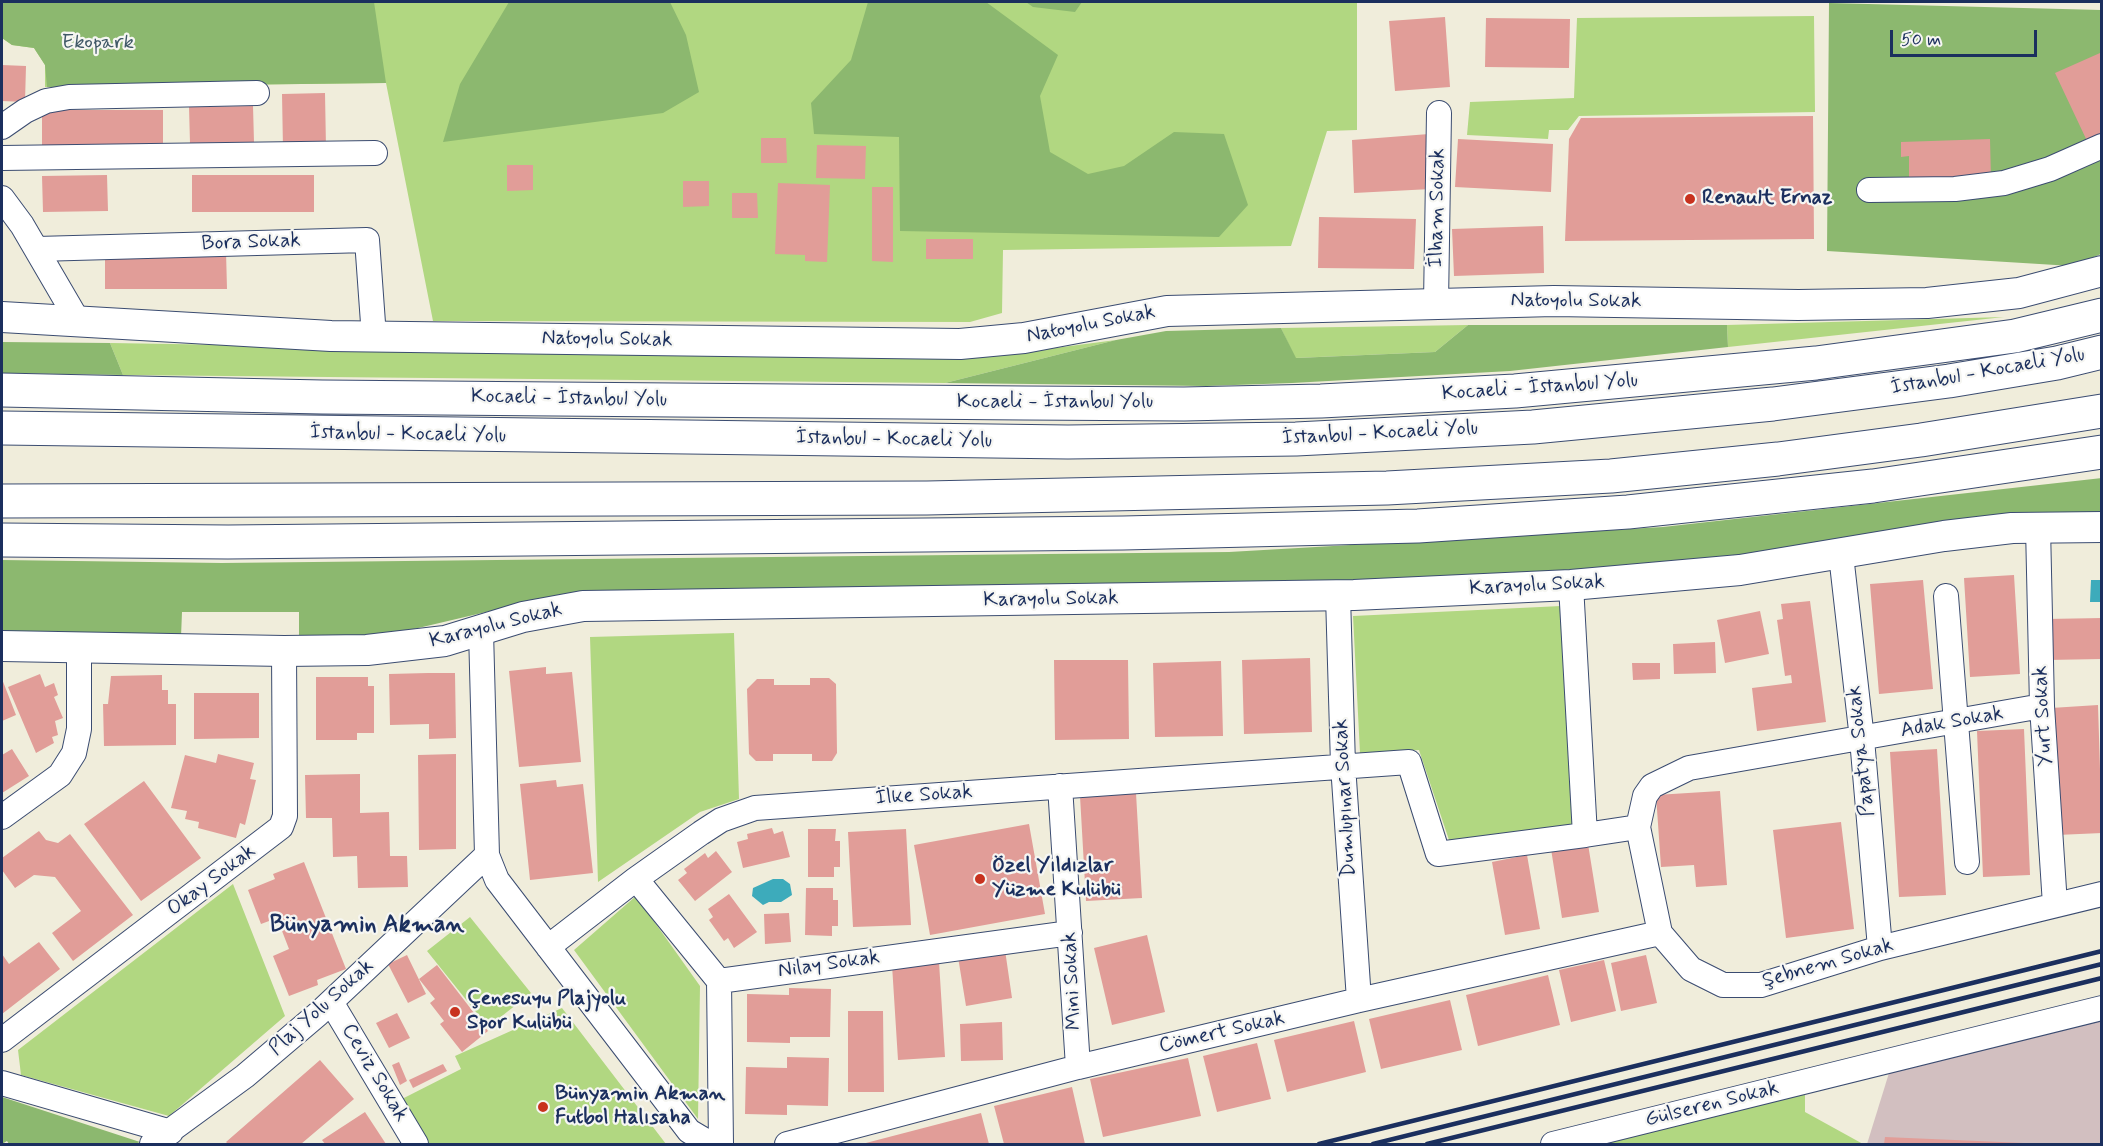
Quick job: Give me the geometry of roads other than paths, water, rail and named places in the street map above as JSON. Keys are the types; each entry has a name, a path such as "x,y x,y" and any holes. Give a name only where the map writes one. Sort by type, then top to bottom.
{"highway":[{"name":"Kocaeli - İstanbul Yolu","path":"2,390 322,397 1035,403 1184,404 1321,401 1515,391 1816,363 2015,336 2102,315"},
{"name":"İstanbul - Kocaeli Yolu","path":"2,428 1092,442 1296,439 1533,427 1785,403 1874,392 2057,363 2102,352"},
{"path":"2,501 927,498 1387,488 1611,476 1778,459 1921,440 2102,411"},
{"path":"2,540 228,542 1123,533 1418,526 1628,512 1873,486 2102,452"}],"main road":[{"name":"Natoyolu Sokak","path":"2,317 248,333 375,337 960,344 1024,338 1167,311 1436,303 1616,301 1892,305 2019,293 2102,271"},
{"name":"Karayolu Sokak","path":"2,646 284,651 367,650 422,645 481,631 534,614 583,606 1338,596 1571,585 1740,570 1841,555 1944,536 2037,527 2102,527"}],"street":[{"path":"2,127 25,111 46,102 69,97 257,93"},
{"name":"İlham Sokak","path":"1436,303 1439,113"},
{"path":"1869,190 1955,189 2004,183 2050,169 2102,146"},
{"path":"2,158 375,153"},
{"path":"2,199 37,249 78,321"},
{"name":"Bora Sokak","path":"37,249 367,240 375,337"},
{"name":"Yurt Sokak","path":"2037,527 2042,706 2055,905"},
{"name":"Papatya Sokak","path":"1841,555 1862,739 1880,948"},
{"path":"1571,585 1585,835 1638,827"},
{"name":"Dumlupınar Sokak","path":"1338,596 1343,765 1359,1000"},
{"path":"1946,596 1967,862"},
{"path":"481,631 487,855 503,888 689,1131 711,1144"},
{"path":"2,817 60,775 74,753 79,729 80,648"},
{"name":"Okay Sokak","path":"2,1040 281,826 285,803 284,651"},
{"name":"Adak Sokak","path":"1638,827 1645,796 1652,786 1674,773 1689,768 2042,706"},
{"name":"İlke Sokak","path":"548,947 636,879 721,820 755,808 1409,762 1438,854 1585,835"},
{"name":"Mini Sokak","path":"1060,786 1078,1067"},
{"name":"Şebnem Sokak","path":"1638,827 1660,933 1691,969 1707,980 1723,985 1761,985 1880,948 2102,894"},
{"name":"Plaj Yolu Sokak","path":"164,1140 245,1076 331,1002 487,855"},
{"path":"636,879 719,981 721,1144"},
{"name":"Nilay Sokak","path":"719,981 1070,933"},
{"name":"Cömert Sokak","path":"787,1144 1078,1067 1359,1000 1660,933"},
{"name":"Ceviz Sokak","path":"331,1002 416,1144"},
{"name":"Gülseren Sokak","path":"1553,1144 2102,1008"},
{"path":"2,1083 164,1140"}],"water":[{"path":"2091,580 2101,580 2101,602 2090,602"},
{"path":"773,879 783,879 790,884 792,895 781,902 769,902 763,905 752,896 753,888"}],"railway":[{"path":"1319,1144 2102,951"},
{"path":"1373,1144 2102,964"},
{"path":"1427,1144 2102,978"}],"place":[{"name":"Renault Ernaz","path":"1690,199"},
{"name":"Özel Yıldızlar Yüzme Kulübü","path":"980,879"},
{"name":"Çenesuyu Plajyolu Spor Kulübü","path":"455,1012"},
{"name":"Bünyamin Akman Futbol Halısaha","path":"543,1107"}],"district":[{"name":"Bünyamin Akman","path":"367,926"}],"park label":[{"name":"Ekopark","path":"98,44"}]}
